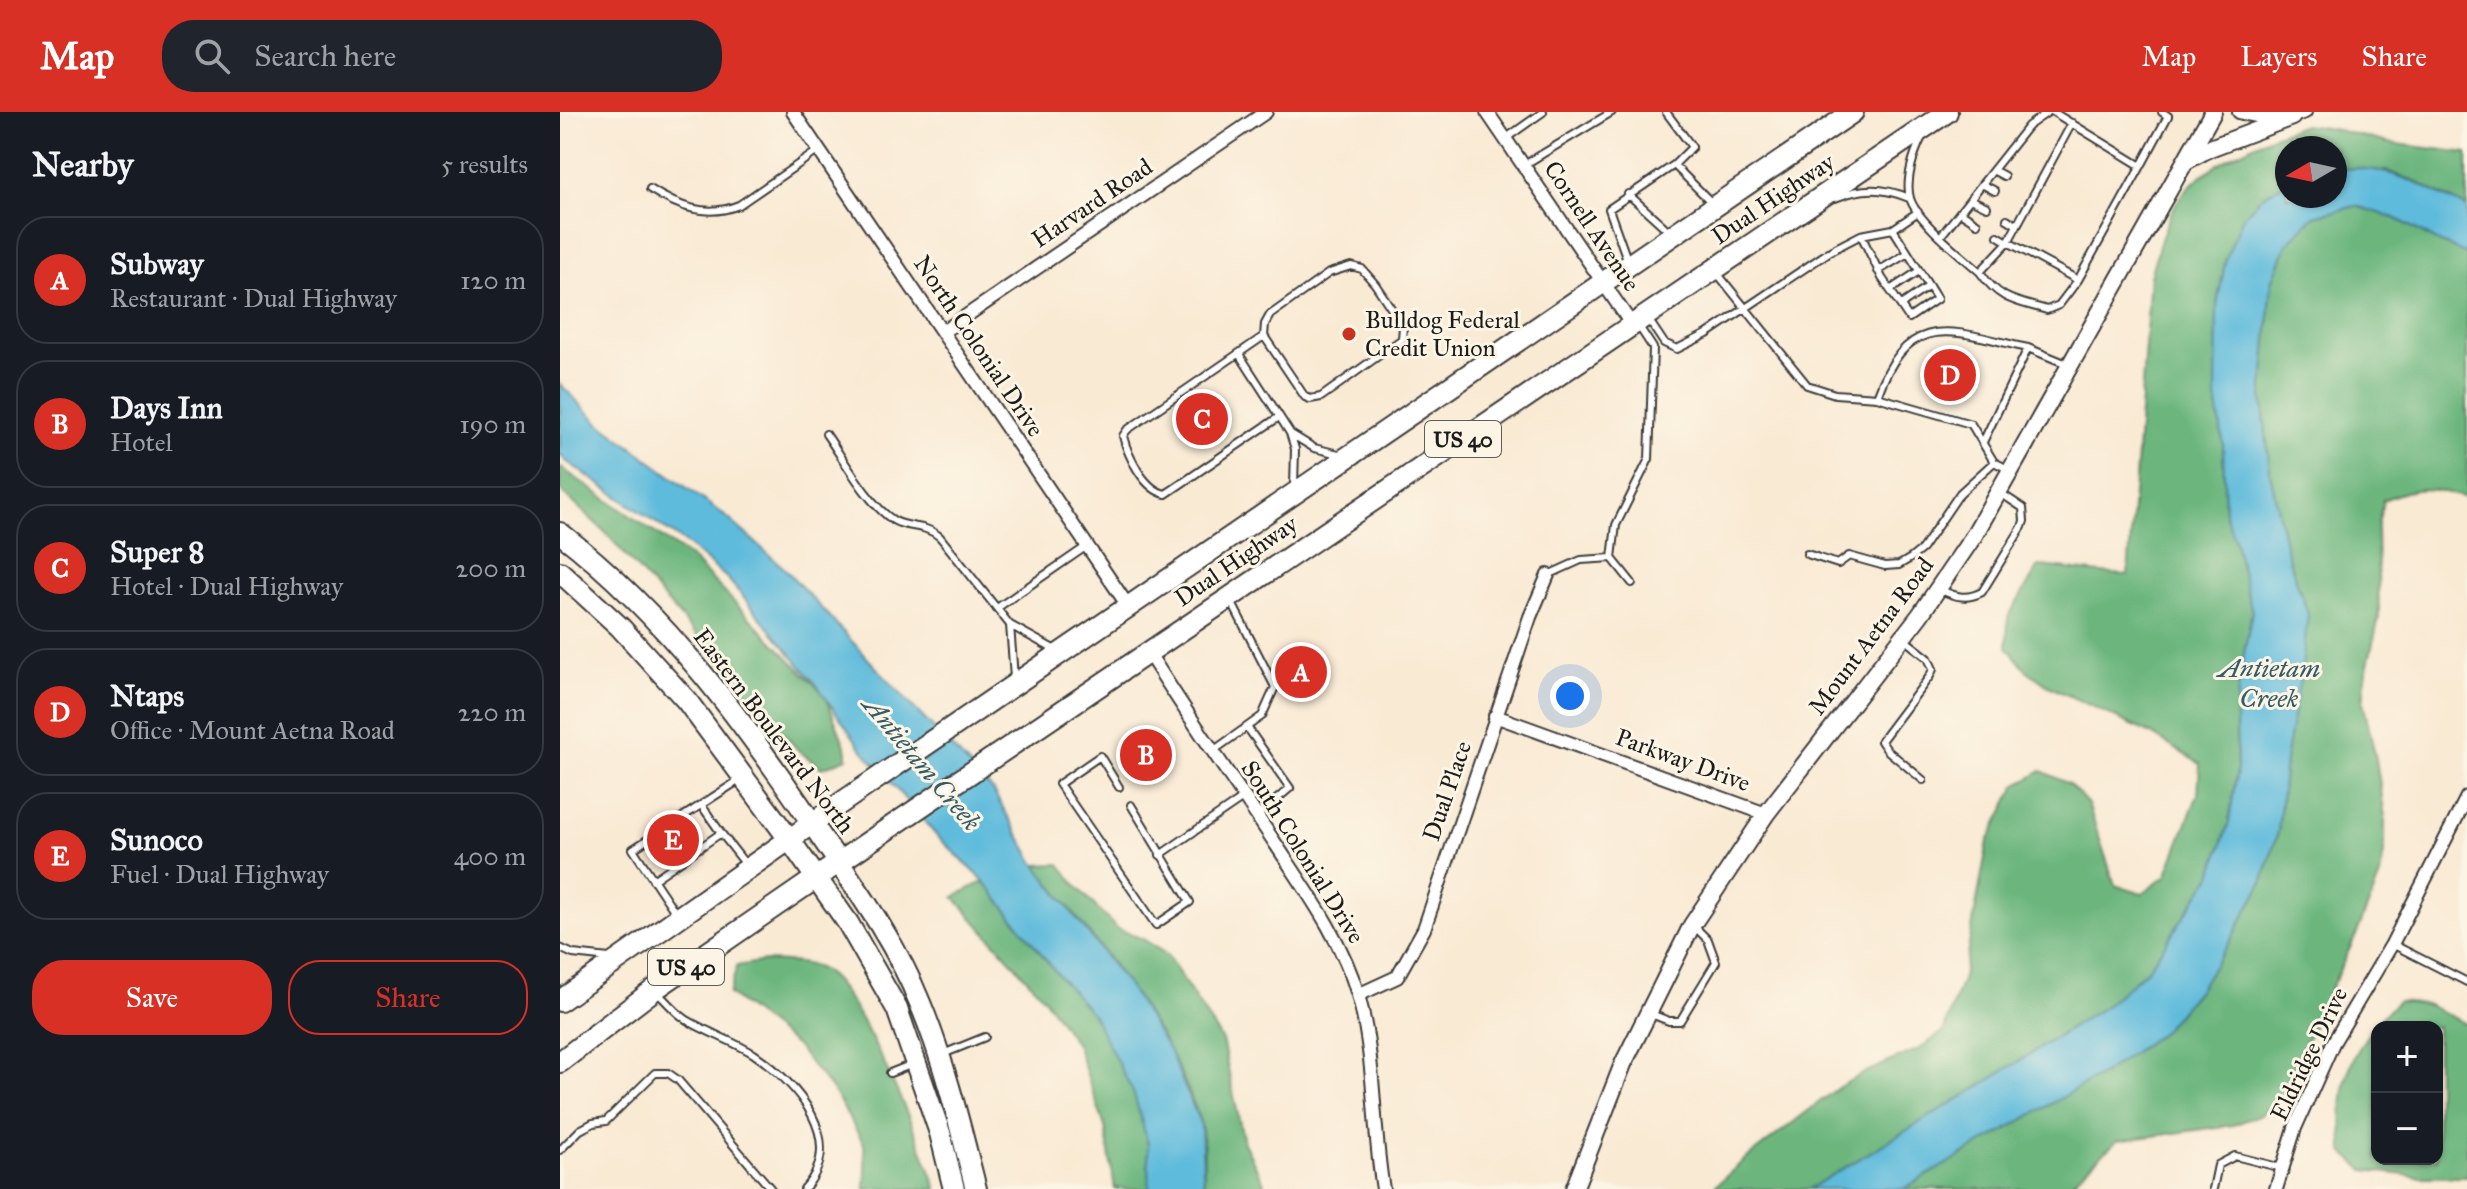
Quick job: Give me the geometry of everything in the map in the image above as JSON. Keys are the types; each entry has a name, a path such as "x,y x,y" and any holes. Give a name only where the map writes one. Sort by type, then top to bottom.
{"main road":[{"name":"Dual Highway","path":"560,1001 841,803 1853,112"},
{"name":"Dual Highway","path":"560,1062 655,989 839,862 1938,118"},
{"name":"Eastern Boulevard North","path":"560,533 583,550 648,611 714,686 839,862 898,956 919,1000 940,1055 976,1189"},
{"path":"560,572 620,627 687,701 789,839 873,964 897,1009 917,1062 954,1189"}],"street":[{"name":"North Colonial Drive","path":"793,112 1128,606"},
{"name":"Harvard Road","path":"944,331 1266,112"},
{"name":"Cornell Avenue","path":"1487,112 1604,281 1638,321"},
{"name":"Mount Aetna Road","path":"1574,1189 1623,1064 1692,925 1766,814 1902,638 1973,537 2213,112"},
{"path":"2239,112 2270,118 2298,114"},
{"path":"2185,162 2210,148 2298,114"},
{"name":"Dual Place","path":"1358,995 1397,977 1424,929 1495,716 1548,575"},
{"name":"South Colonial Drive","path":"1148,652 1328,925 1345,959 1358,995 1370,1056 1383,1189"},
{"name":"Parkway Drive","path":"1495,716 1766,814"},
{"name":"Eldridge Drive","path":"2276,1189 2295,1128 2333,1043 2392,944 2467,797"}],"lane":[{"path":"1505,139 1543,112"},
{"path":"1524,165 1612,112"},
{"path":"1628,263 1609,209 1674,165 1692,147 1666,112"},
{"path":"1940,237 2028,126 2051,112 2141,166"},
{"path":"1795,215 1863,189 1887,189 1909,198 1940,237 1980,272 1990,287 2002,296 2047,310 2059,305 2078,280 2168,116 2162,112"},
{"path":"1909,198 1915,151 1938,118"},
{"path":"1980,272 2008,242 2072,123"},
{"path":"650,189 697,211 712,213 726,210 739,205 819,150"},
{"path":"2005,154 2014,158"},
{"path":"1674,165 1715,205"},
{"path":"2035,169 2045,173"},
{"path":"1993,170 2004,176"},
{"path":"1982,184 1995,191"},
{"path":"2026,186 2036,191"},
{"path":"1628,194 1672,234"},
{"path":"1970,199 1987,207"},
{"path":"2017,202 2027,207"},
{"path":"1638,321 1664,343 1677,349 1707,334 1832,250 1861,235 1893,229 1918,212"},
{"path":"1960,212 1977,223"},
{"path":"2007,219 2017,225"},
{"path":"1861,235 1878,271 1909,318 1937,299 1893,229"},
{"path":"1998,236 2078,280"},
{"path":"1878,271 1908,253"},
{"path":"1264,336 1305,397 1310,399 1321,397 1402,339 1403,326 1375,284 1359,268 1351,266 1329,273 1270,315 1264,336 1127,430 1123,436 1131,458 1150,487 1166,494 1279,417"},
{"path":"1715,269 1807,385 1835,394 1877,397 1971,424 1994,462 2011,470"},
{"path":"1890,290 1919,271"},
{"path":"1901,305 1929,286"},
{"path":"1632,583 1612,558 1616,525 1649,459 1653,348 1638,321"},
{"path":"1877,397 1886,373 1905,347 1931,332 1948,331 2028,348 2070,365"},
{"path":"1983,442 2028,348"},
{"path":"1239,354 1290,433 1295,449 1294,492"},
{"path":"1290,433 1314,448 1347,456"},
{"path":"826,434 854,476 883,511 895,522 931,529 1010,625 1061,652"},
{"path":"1807,554 1838,564 1849,556 1885,566 1899,565 1922,549 1960,493 1994,462"},
{"path":"1938,589 1964,597 1973,597 1982,592 2024,521 2023,508 1999,492"},
{"path":"997,608 1087,546"},
{"path":"1548,575 1581,560 1612,558"},
{"path":"1213,751 1262,716 1275,687 1229,597"},
{"path":"1010,625 1015,684"},
{"path":"1902,638 1928,658 1933,669 1881,741 1887,750 1923,780"},
{"path":"1247,727 1290,788 1257,816"},
{"path":"1119,787 1100,756 1059,784 1156,925 1190,902 1131,805"},
{"path":"678,917 633,849 744,777"},
{"path":"1160,855 1245,797"},
{"path":"702,806 748,868"},
{"path":"653,880 721,833"},
{"path":"699,837 704,845"},
{"path":"676,852 681,861"},
{"path":"1647,1013 1669,1021 1680,1021 1716,962 1708,940 1692,925"},
{"path":"2392,944 2467,982"},
{"path":"560,948 586,957 617,959"},
{"path":"655,989 685,1019 751,1052 794,1090 817,1126 823,1143 821,1161 813,1179 804,1189"},
{"path":"940,1055 985,1037"},
{"path":"890,1073 917,1062"},
{"path":"560,1150 580,1130 606,1121 655,1073 668,1073 678,1080 771,1189"},
{"path":"2213,1189 2218,1165 2235,1156 2283,1168"}],"green space":[{"path":"2304,125 2388,143 2467,153 2467,207 2387,171 2347,169 2347,136 2275,136 2275,197 2226,258 2217,305 2216,398 2223,441 2225,514 2252,611 2239,680 2237,770 2229,822 2212,875 2149,968 2107,1005 1974,1090 1809,1189 1712,1189 1743,1161 1839,1087 1919,1049 1943,1032 1963,977 1988,841 2016,786 2042,771 2069,784 2088,804 2115,885 2142,894 2166,876 2198,794 2200,764 2151,734 2048,686 2025,669 2007,647 2008,617 2039,566 2128,575 2150,277 2159,246 2176,204 2191,184 2221,163 2273,136"},
{"path":"2356,206 2395,218 2467,254 2467,498 2425,489 2395,495 2383,500 2377,530 2379,617 2366,673 2363,702 2385,817 2385,847 2380,876 2357,933 2281,1094 2261,1115 2233,1125 2117,1141 2073,1181 2070,1189 1903,1189 2106,1072 2163,1031 2198,990 2232,938 2262,883 2278,832 2285,760 2308,614 2287,554 2270,473 2262,397 2272,282 2287,244 2314,216"},
{"path":"560,467 690,557 825,695 847,758 822,768 799,751 605,532 560,490"},
{"path":"1060,864 1116,928 1143,939 1167,955 1222,1040 1244,1143 1267,1189 1204,1189 1202,1130 1187,1086 1151,1019 1107,956 1036,865"},
{"path":"984,881 1093,1015 1115,1054 1134,1094 1148,1144 1149,1189 1115,1189 1105,1127 1077,1046 1044,998 954,897"},
{"path":"766,961 814,966 835,982 870,1035 918,1139 937,1189 865,1189 864,1144 834,1092 796,1046 729,994 737,966"},
{"path":"2398,1001 2426,1004 2467,1024 2467,1177 2421,1177 2364,1170 2343,1152 2345,1082 2355,1056 2371,1031 2371,1165 2443,1165 2443,1021 2379,1021"}],"water":[{"name":"Antietam Creek","path":"2347,168 2389,173 2467,207 2467,254 2395,218 2356,206 2314,216 2287,244 2272,282 2262,397 2270,473 2287,554 2308,614 2302,668 2285,760 2278,832 2262,883 2232,938 2198,990 2163,1031 2106,1072 1903,1189 1809,1189 1974,1090 2107,1005 2149,968 2212,875 2229,822 2237,770 2239,680 2252,612 2225,514 2223,441 2216,398 2217,305 2226,258 2242,219 2260,198 2275,189 2275,208 2347,208"},
{"name":"Antietam Creek","path":"560,384 598,422 729,519 785,569 992,789 1036,865 1131,990 1169,1050 1201,1125 1204,1189 1149,1189 1148,1144 1134,1094 1093,1015 984,881 935,834 861,748 816,684 728,579 684,542 560,455"}],"place":[{"name":"Bulldog Federal Credit Union","path":"1349,334"},
{"name":"Ntaps","path":"1950,375"},
{"name":"Super 8","path":"1202,419"},
{"name":"Subway","path":"1301,672"},
{"name":"Days Inn","path":"1146,755"},
{"name":"Sunoco","path":"673,840"}]}
